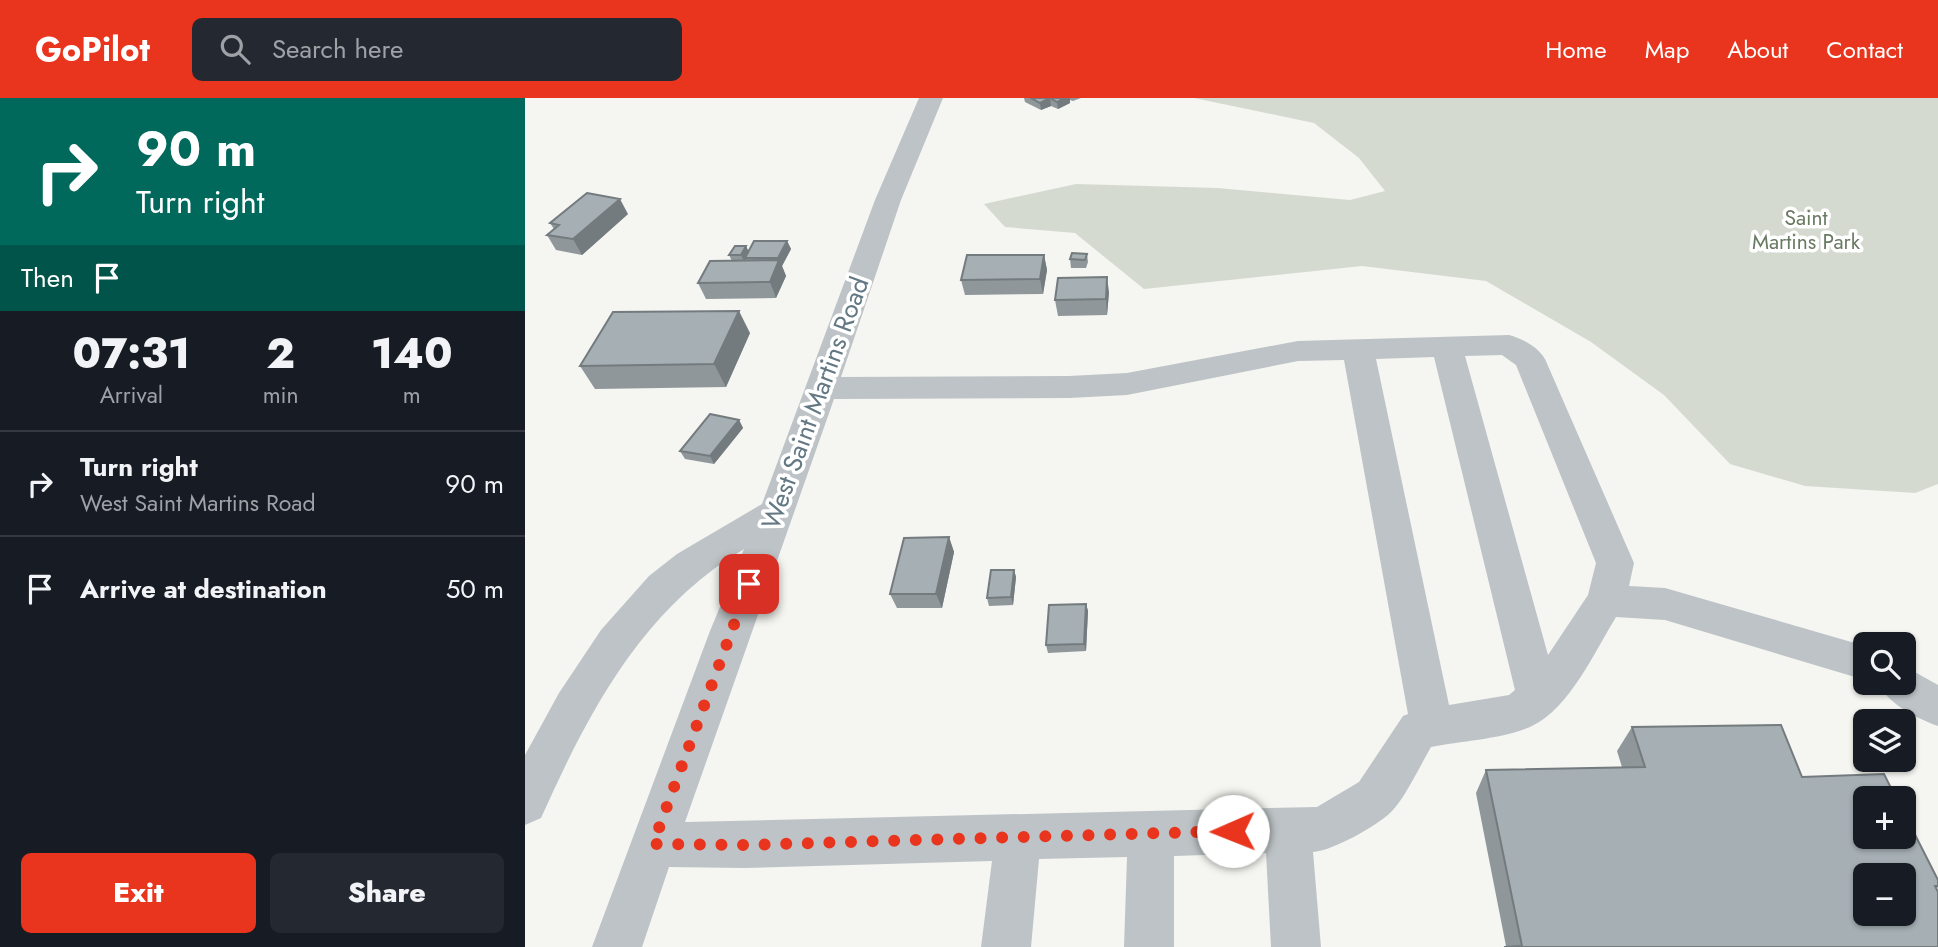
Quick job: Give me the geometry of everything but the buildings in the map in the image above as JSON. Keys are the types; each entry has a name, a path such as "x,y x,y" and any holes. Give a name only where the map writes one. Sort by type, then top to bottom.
{"street":[{"name":"West Saint Martins Road","path":"617,947 730,631 777,513 888,200 931,98"},
{"path":"653,844 734,845 1323,829 1375,797 1418,730 1519,712 1548,689 1606,600 1615,563 1529,359 1509,345 1358,349 1267,355 1226,366 1127,383 1069,387 821,388"},
{"path":"1447,347 1538,696"},
{"path":"1358,349 1432,727"},
{"path":"525,803 554,739 632,617 689,565 777,513"},
{"path":"1606,600 1665,604 1853,659"},
{"path":"1916,693 1938,707"},
{"path":"1288,830 1296,947"},
{"path":"1149,947 1151,833"},
{"path":"1006,947 1018,838"}],"green space":[{"name":"Saint Martins Park","path":"1194,98 1938,98 1938,484 1915,493 1805,486 1730,464 1664,395 1591,342 1486,281 1362,266 1144,289 1075,233 1005,227 984,204 1076,184 1218,188 1350,200 1385,191 1359,158 1314,123"}],"route":[{"path":"749,584 653,844 744,845 1233,831"}]}
